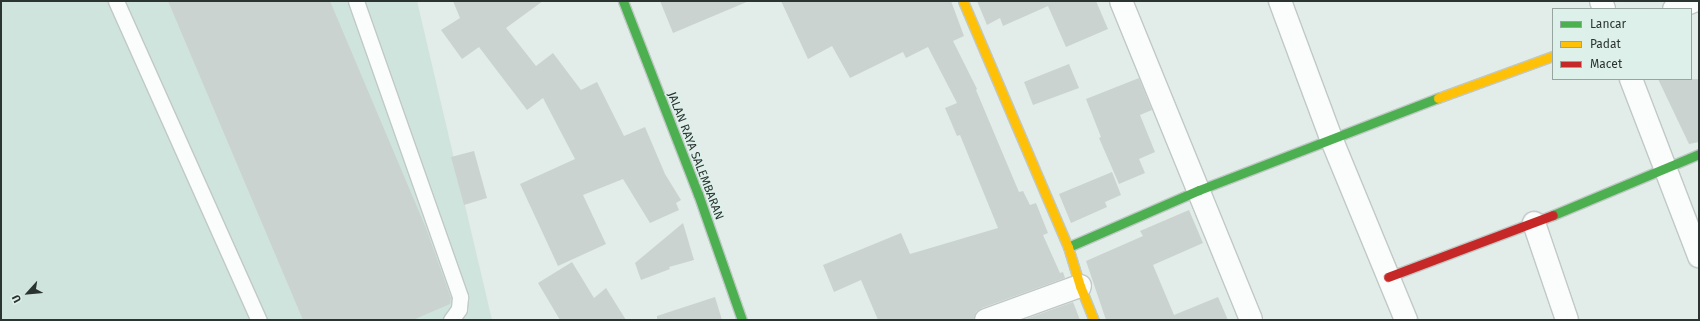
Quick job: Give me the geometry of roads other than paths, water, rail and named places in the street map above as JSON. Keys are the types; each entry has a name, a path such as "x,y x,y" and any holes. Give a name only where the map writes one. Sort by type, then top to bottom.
{"street":[{"name":"JALAN RAYA SALEMBARAN","path":"622,1 698,194 742,320"},
{"path":"963,1 1068,247 1080,286 1094,320"},
{"path":"1121,1 1251,320"},
{"path":"1280,1 1331,138 1406,320"},
{"path":"1676,8 1694,1"},
{"path":"1068,247 1199,190 1331,138 1552,56"},
{"path":"1630,80 1699,256"},
{"path":"1388,277 1534,223 1699,154"},
{"path":"1534,223 1567,320"},
{"path":"986,320 1080,286"}],"lane":[{"path":"116,1 258,320"},
{"path":"356,1 460,297 459,309 451,320"}]}
